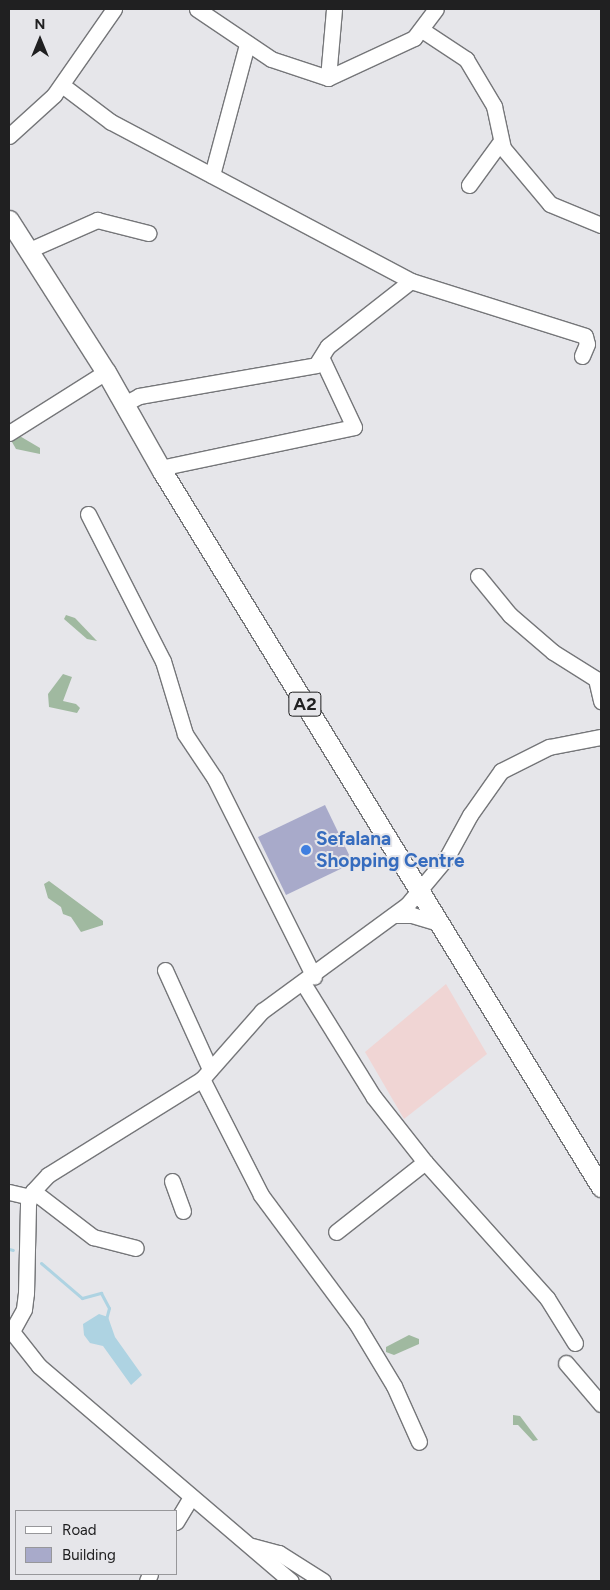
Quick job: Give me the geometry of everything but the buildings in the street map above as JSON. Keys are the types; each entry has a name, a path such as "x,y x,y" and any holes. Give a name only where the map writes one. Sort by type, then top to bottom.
{"main road":[{"name":"A2","path":"9,220 27,251 106,372 160,468 601,1187"}],"street":[{"path":"9,136 62,85 114,9"},
{"path":"196,9 271,59 328,78 414,38 422,30 436,9"},
{"path":"328,78 334,9"},
{"path":"422,30 466,59 494,106 502,148 550,204 601,224"},
{"path":"212,175 247,44"},
{"path":"62,85 111,122 411,281 584,336 586,344 582,356"},
{"path":"469,185 501,141"},
{"path":"27,251 97,220 148,233"},
{"path":"124,404 139,396 316,366 322,359 328,346 411,281"},
{"path":"160,468 354,427 322,359"},
{"path":"9,434 106,372"},
{"path":"88,514 163,661 185,734 215,779 309,980 374,1096 425,1162 547,1298 575,1343"},
{"path":"478,576 510,615 553,652 596,679 601,701"},
{"path":"291,1581 190,1499 39,1366 10,1330 24,1309 32,1194 48,1175 206,1074 262,1011 309,980 420,893 448,857 470,815 501,771 549,746 601,737"},
{"path":"394,915 412,915 439,923"},
{"path":"165,970 206,1074 261,1195 356,1323 394,1386 419,1442"},
{"path":"336,1232 425,1162"},
{"path":"172,1181 183,1211"},
{"path":"9,1192 32,1194 93,1237 136,1248"},
{"path":"566,1362 601,1404"},
{"path":"178,1519 190,1499"},
{"path":"248,1546 279,1553 323,1581"}],"shaded area":[{"path":"446,984 487,1054 404,1119 365,1052"}],"green space":[{"path":"18,435 40,448 40,454 16,449 12,442"},
{"path":"66,615 75,618 97,641 87,639 64,619"},
{"path":"63,674 72,677 63,701 76,704 80,708 77,713 49,707 48,694"},
{"path":"49,881 103,921 103,925 81,932 71,917 63,914 61,907 48,898 44,884"},
{"path":"409,1335 419,1339 419,1344 394,1355 386,1352 386,1347"},
{"path":"513,1415 520,1416 538,1440 533,1441 518,1425 513,1425"}],"water":[{"path":"99,1314 108,1317 115,1337 142,1375 131,1385 103,1346 90,1343 84,1335 83,1324"}],"waterway":[{"path":"9,1249 13,1250"},
{"path":"41,1263 82,1298 101,1293 109,1308 106,1319"}],"place":[{"name":"Sefalana Shopping Centre","path":"306,850"}]}
